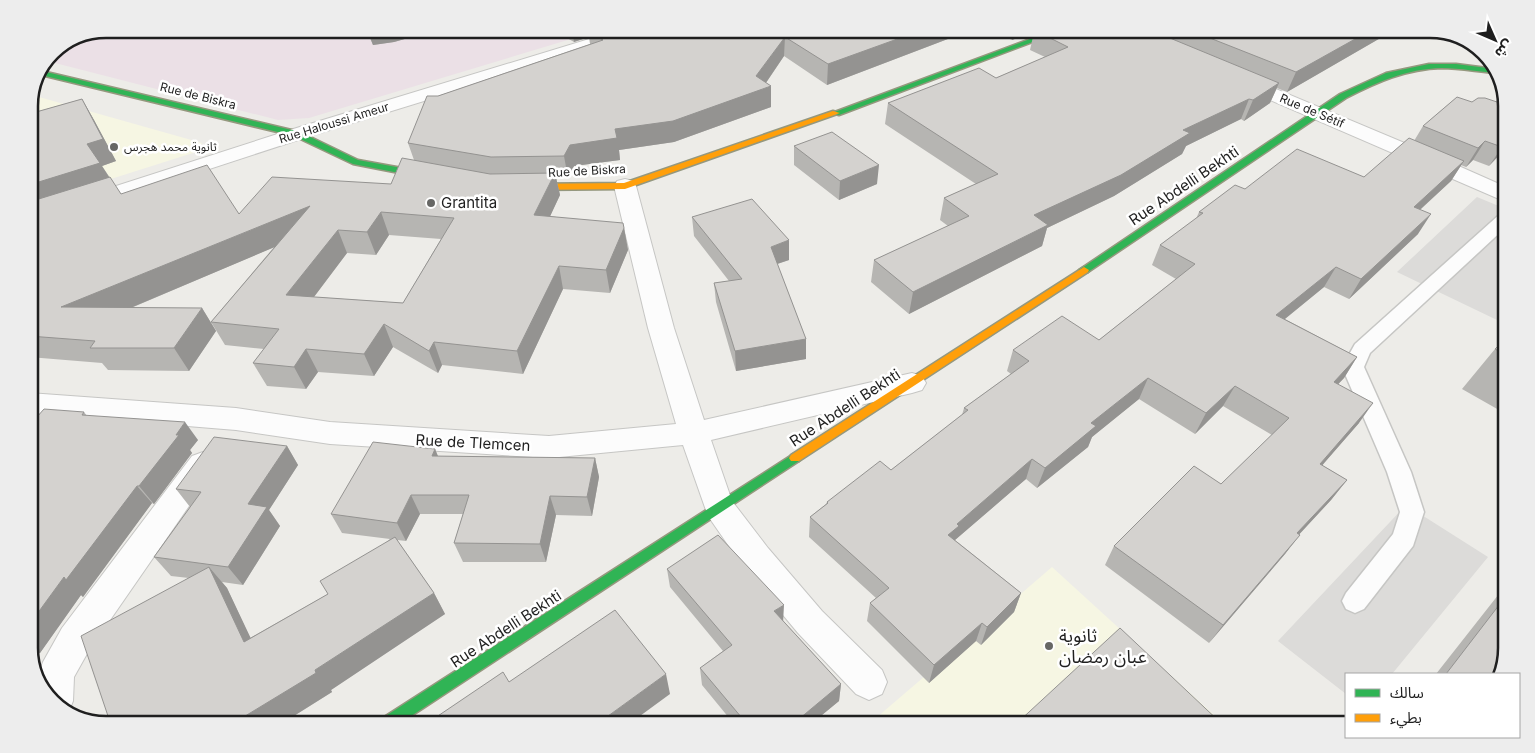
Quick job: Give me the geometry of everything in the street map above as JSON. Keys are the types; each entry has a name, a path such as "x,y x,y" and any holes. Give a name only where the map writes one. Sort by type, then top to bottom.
{"street":[{"name":"Rue Haloussi Ameur","path":"38,218 588,38"},
{"name":"Rue de Biskra","path":"514,187 625,186 781,133 1039,38"},
{"name":"Rue Abdelli Bekhti","path":"398,716 912,383 1319,114 1343,96 1388,75 1432,66 1462,66 1487,70"},
{"name":"Rue de Sétif","path":"1223,73 1497,191"},
{"name":"Rue de Biskra","path":"46,74 297,134 356,162 449,180"},
{"path":"625,186 661,328 704,466 719,507 756,558 810,622 869,682"},
{"name":"Rue de Tlemcen","path":"38,404 236,419 330,433 549,447 695,433 912,383"},
{"path":"55,693 56,674 75,640 236,419"}],"lane":[{"path":"1355,601 1404,539 1412,512 1399,472 1354,368 1362,349 1497,226"}],"shaded area":[{"path":"105,38 574,38 309,118 278,120 55,63 57,57 79,43"},
{"name":"ثانوية محمد هجرس","path":"39,97 202,143 196,152 38,202"},
{"path":"1477,197 1497,205 1497,320 1397,272"},
{"path":"1406,505 1488,557 1393,673 1345,673 1345,693 1278,641"},
{"name":"ثانوية عبان رمضان","path":"1052,567 1215,716 878,716"}],"building":[{"path":"599,38 784,38 756,76 771,86 673,121 615,129 617,138 570,145 564,156 491,157 408,143 427,96 438,96 603,40"},
{"path":"787,38 900,38 828,64"},
{"path":"1050,38 1170,38 1279,83 1253,100 1249,99 1183,130 1190,133 1121,175 1034,215 1048,225 913,292 874,260 969,216 944,198 998,174 888,103 979,68 996,78 1068,47"},
{"path":"1210,38 1357,38 1296,72"},
{"path":"1457,97 1472,102 1478,98 1485,98 1497,102 1497,145 1485,141 1478,148 1423,126"},
{"path":"82,99 103,139 87,144 100,163 38,182 38,111"},
{"path":"832,132 879,165 840,181 794,146"},
{"path":"1409,138 1464,161 1414,207 1431,214 1361,279 1336,267 1276,315 1357,357 1334,382 1373,403 1320,464 1347,480 1297,533 1300,535 1223,625 1114,546 1194,466 1221,484 1289,418 1235,386 1206,413 1148,378 1091,423 1096,426 1045,468 1032,459 957,524 959,526 948,535 1021,593 987,627 982,623 934,665 870,603 889,588 810,517 827,502 880,461 891,470 968,410 964,408 1029,361 1013,350 1062,316 1099,340 1195,264 1160,245 1203,213 1199,212 1235,185 1245,189 1297,149 1364,177"},
{"path":"402,158 490,174 555,173 534,215 623,223 624,228 606,270 559,266 517,351 434,342 429,351 384,324 364,354 306,349 294,367 253,363 279,329 211,322 310,206 61,307 202,308 174,348 90,348 95,341 38,337 38,199 110,177 121,194 207,165 239,214 272,177 391,184","holes":["381,212 454,218 403,303 286,295 338,230 367,232"]},
{"path":"752,199 789,240 771,247 806,339 735,351 714,283 742,279 692,217"},
{"path":"44,409 84,412 82,415 185,422 176,435 179,435 139,486 137,486 66,580 64,577 38,613 38,416"},
{"path":"214,437 287,446 248,504 267,507 228,567 154,557 201,492 176,489"},
{"path":"373,442 435,449 432,456 595,458 587,497 550,496 540,544 454,543 469,495 411,495 397,523 331,514"},
{"path":"718,535 784,605 774,611 841,684 803,716 740,716 700,668 732,645 667,569"},
{"path":"395,537 434,593 315,670 316,673 245,716 108,716 81,636 209,567 244,642 328,594 320,581"},
{"path":"1498,606 1498,648 1493,673 1447,673"},
{"path":"615,610 666,674 608,716 438,716 503,672 509,682"},
{"path":"1120,628 1214,716 1025,716"}],"traffic: fast":[{"path":"836,113 1039,38"},
{"path":"1084,270 1343,96 1383,77 1415,68 1442,66 1487,70"},
{"path":"46,74 297,134 356,162 435,177"},
{"path":"398,716 795,458"}],"traffic: slow":[{"path":"522,187 625,186 836,113"},
{"path":"795,458 1084,270"}],"place":[{"name":"ثانوية محمد هجرس","path":"114,147"},
{"name":"Grantita","path":"431,203"},
{"name":"ثانوية عبان رمضان","path":"1049,646"}]}
